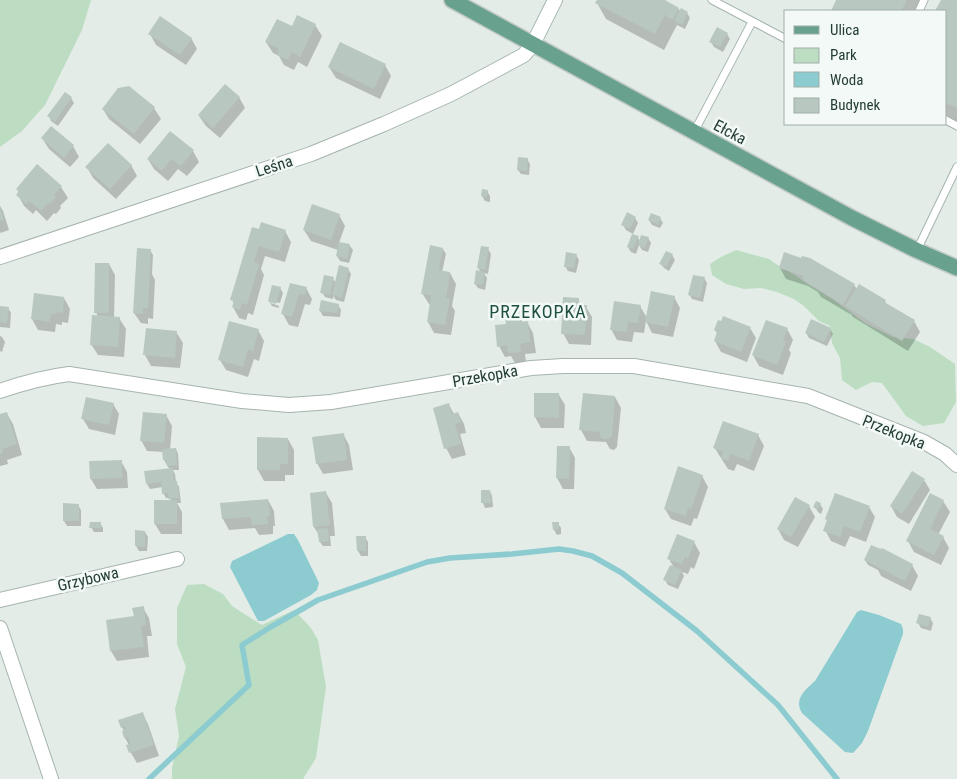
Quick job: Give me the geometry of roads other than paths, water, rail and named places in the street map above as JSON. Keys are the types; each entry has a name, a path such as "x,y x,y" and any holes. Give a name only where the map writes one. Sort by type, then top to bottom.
{"main road":[{"name":"Ełcka","path":"452,0 852,218 957,268"}],"street":[{"path":"533,44 555,0"},
{"name":"Leśna","path":"0,257 311,154 451,94 524,55 533,44"},
{"name":"Przekopka","path":"0,391 46,377 69,374 242,401 289,405 330,402 531,368 634,366 808,396 924,442 945,454 957,465"},
{"name":"Grzybowa","path":"0,600 177,559"},
{"path":"0,628 51,779"}],"lane":[{"path":"712,0 784,38"},
{"path":"694,132 752,22"},
{"path":"916,250 957,166"}],"water":[{"path":"288,534 294,534 298,540 319,583 317,590 264,621 258,621 230,567 232,561"},
{"path":"861,610 901,624 903,634 868,731 862,743 853,753 845,752 802,713 799,704 801,696 815,681 857,612"}],"waterway":[{"path":"149,779 249,685 242,645 318,600 427,562 450,558 559,549 592,556 622,573 697,631 778,705 837,779"}],"district":[{"name":"PRZEKOPKA","path":"538,311"}]}
